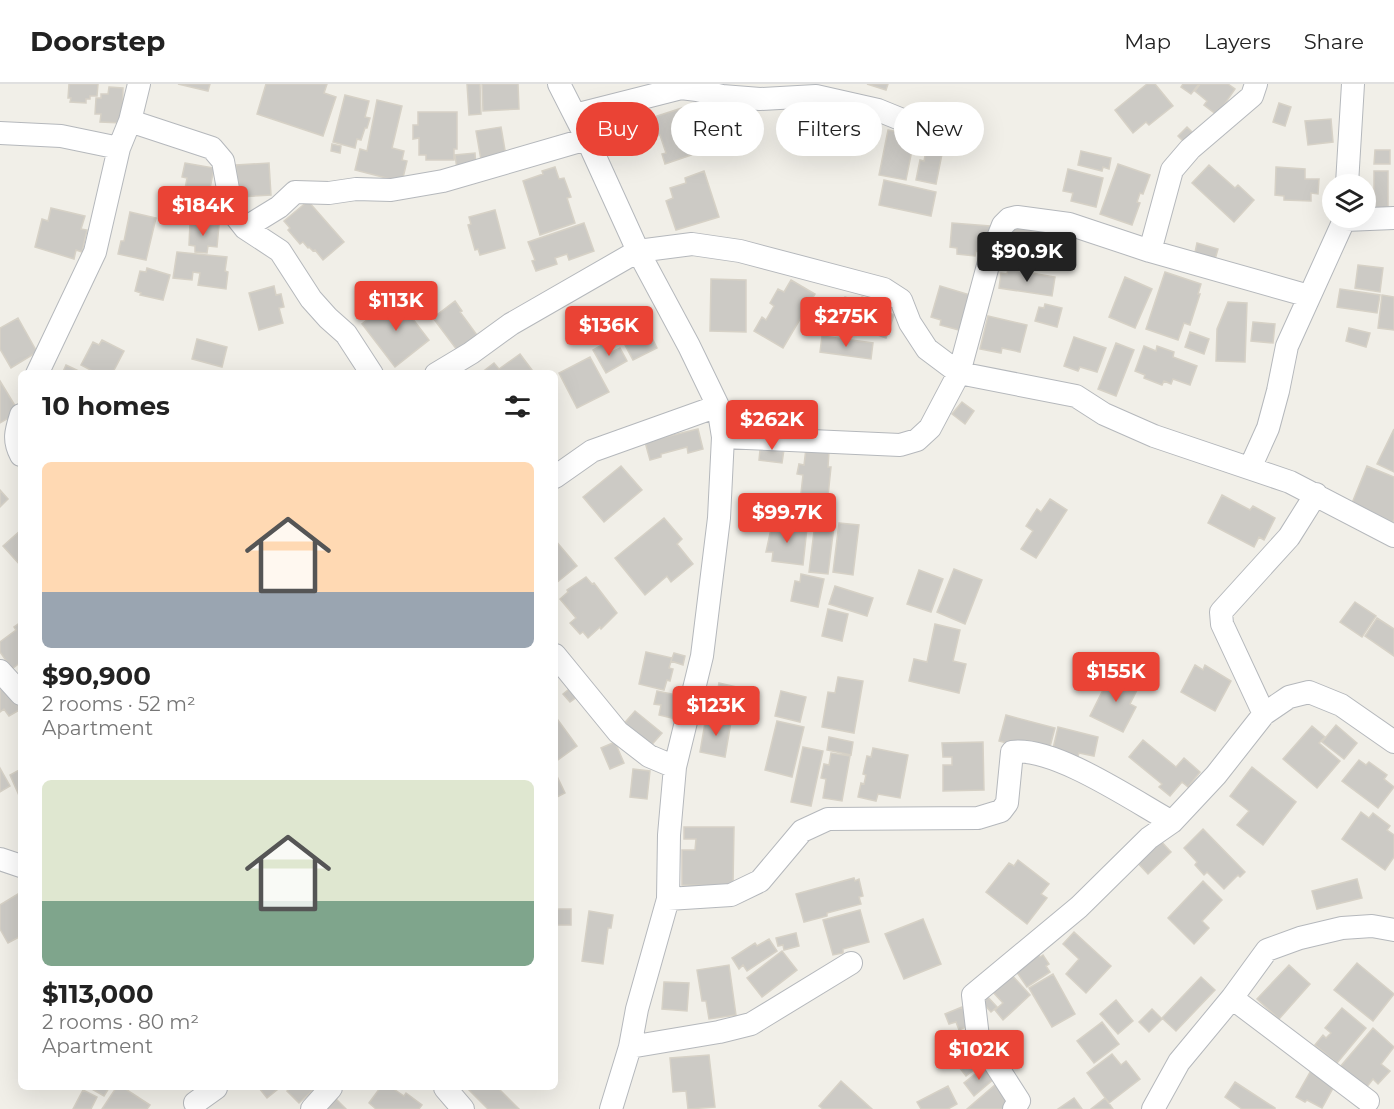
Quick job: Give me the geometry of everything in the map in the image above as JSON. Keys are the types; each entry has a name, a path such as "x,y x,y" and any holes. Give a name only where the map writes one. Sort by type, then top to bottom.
{"street":[{"path":"39,370 95,252 119,148 130,121 139,84"},
{"path":"559,84 575,114 681,88 722,96 760,99 815,90 894,116"},
{"path":"1150,251 1172,170 1190,149 1252,96 1256,84"},
{"path":"1348,174 1353,84"},
{"path":"130,121 213,148 220,155 234,214 245,228 280,251 311,299 346,334 369,370"},
{"path":"0,133 61,135 119,148"},
{"path":"245,228 279,207 296,192 391,190 432,183 576,142"},
{"path":"595,156 638,251 718,406 723,437 719,518 702,656 675,767 669,835 668,899 637,1010 630,1047 611,1109"},
{"path":"723,437 900,445 917,440 930,428 959,374 990,258 1003,225 1017,217 1069,224 1150,251 1309,296"},
{"path":"1376,218 1394,218"},
{"path":"1250,468 1268,428 1287,346 1341,228"},
{"path":"443,370 511,324 638,251 692,244 740,251 884,289 901,300 910,323 927,349 959,374 1076,396 1104,414 1154,436 1290,482 1394,536"},
{"path":"558,475 592,451 718,406"},
{"path":"18,425 15,444 18,450"},
{"path":"1264,714 1222,624 1221,612 1289,537 1316,494"},
{"path":"558,659 618,732 649,756 675,767"},
{"path":"0,671 18,691"},
{"path":"1014,1109 1019,1101 978,1037 972,995 1078,907 1149,838 1172,822 1216,775 1264,714 1289,697 1309,692 1341,705 1394,742"},
{"path":"668,899 731,895 760,881 802,831 828,819 978,818 1001,810 1007,803 1012,752 1032,753 1062,762 1172,822"},
{"path":"0,859 18,865"},
{"path":"1153,1109 1179,1062 1232,998 1267,950 1300,938 1342,928 1372,926 1394,930"},
{"path":"630,1047 719,1032 751,1024 851,963"},
{"path":"1232,998 1368,1101"},
{"path":"195,1103 213,1090"},
{"path":"312,1109 329,1090"},
{"path":"447,1090 463,1109"}],"building":[{"path":"69,84 98,84 97,96 90,96 90,99 86,99 86,103 70,102"},
{"path":"178,84 210,84 208,91"},
{"path":"266,84 327,84 324,93 336,97 323,136 257,114"},
{"path":"467,84 480,84 481,114 469,115"},
{"path":"482,84 518,84 519,109 483,111"},
{"path":"867,84 888,84 886,90"},
{"path":"1147,84 1155,84 1173,106 1149,125 1146,122 1133,133 1115,110"},
{"path":"1183,84 1199,84 1191,94 1181,87"},
{"path":"1200,84 1228,84 1235,89 1217,115 1204,105 1207,101 1195,91"},
{"path":"109,87 123,88 122,123 100,122 101,114 95,114 96,98 101,98 101,94 108,94"},
{"path":"345,95 369,101 365,117 370,118 361,140 357,139 355,148 333,142"},
{"path":"377,100 402,106 392,148 404,151 402,160 407,161 402,182 355,170 360,149 367,151"},
{"path":"1279,103 1291,107 1285,126 1273,122"},
{"path":"418,112 457,112 457,149 454,149 454,160 426,160 426,155 419,155 419,138 413,139 413,125 418,125"},
{"path":"671,112 671,156 688,156 665,164 662,154 666,153 659,135 659,115"},
{"path":"1331,119 1333,142 1308,145 1305,121"},
{"path":"501,127 506,156 481,160 476,131"},
{"path":"1187,127 1195,135 1186,144 1178,136"},
{"path":"888,130 894,131 894,156 911,156 906,180 879,175"},
{"path":"332,144 341,146 340,153 331,151"},
{"path":"1375,150 1390,150 1390,164 1374,164"},
{"path":"1081,151 1111,158 1109,169 1103,167 1102,171 1078,165"},
{"path":"475,153 476,167 457,169 455,155"},
{"path":"925,156 942,156 936,184 916,180 920,160 924,161"},
{"path":"185,163 214,168 205,215 181,211 187,178 182,177"},
{"path":"269,163 271,195 239,197 236,165"},
{"path":"1118,164 1150,175 1143,194 1140,193 1137,202 1140,203 1132,225 1100,214"},
{"path":"1209,165 1235,188 1238,185 1254,200 1234,222 1192,183"},
{"path":"555,167 559,179 564,178 571,197 567,198 575,223 540,235 523,181"},
{"path":"1276,167 1305,169 1305,179 1319,179 1318,194 1311,193 1311,201 1284,200 1284,196 1275,195"},
{"path":"1068,169 1103,178 1096,207 1071,201 1073,193 1063,191"},
{"path":"704,171 719,217 676,230 666,201 673,198 670,188 686,183 685,178"},
{"path":"1374,171 1388,171 1388,211 1376,211 1376,174"},
{"path":"884,180 936,192 931,216 879,205"},
{"path":"308,201 344,242 323,260 315,250 308,248 303,242 300,244 288,230 290,228 284,221"},
{"path":"51,208 85,216 81,229 87,230 82,252 76,250 74,259 35,247 42,219 48,221"},
{"path":"495,210 505,248 480,255 478,249 475,250 468,225 471,224 469,217"},
{"path":"130,212 156,218 146,260 118,254 121,241 124,241"},
{"path":"190,223 219,225 217,247 208,246 207,253 195,252 195,246 189,245"},
{"path":"584,223 594,251 569,260 567,254 555,258 557,264 536,271 532,261 535,260 528,242"},
{"path":"952,223 990,226 988,252 976,251 975,256 957,254 957,248 950,247"},
{"path":"1007,226 1050,234 1046,259 1003,252"},
{"path":"1197,243 1218,249 1214,263 1194,257"},
{"path":"177,252 227,257 226,289 198,285 200,273 193,272 192,280 173,278"},
{"path":"1358,265 1383,268 1380,292 1355,288"},
{"path":"147,268 170,275 163,300 140,295 141,293 135,291 140,271 146,272"},
{"path":"1008,269 1055,277 1052,296 999,288 1001,273 1007,274"},
{"path":"1165,272 1201,284 1190,325 1184,323 1178,340 1146,329"},
{"path":"1125,277 1152,289 1135,328 1109,317"},
{"path":"711,279 746,280 746,332 710,331"},
{"path":"791,280 815,294 783,348 754,331 762,317 766,320 774,306 770,303 778,289 784,292"},
{"path":"274,286 276,295 281,294 284,307 279,308 283,323 259,330 249,293"},
{"path":"940,286 970,295 959,330 940,325 941,320 931,317"},
{"path":"1340,289 1380,295 1377,313 1337,307"},
{"path":"1382,295 1394,297 1394,330 1378,328"},
{"path":"396,297 429,340 395,367 362,324"},
{"path":"845,297 860,302 862,297 888,307 887,312 894,315 886,338 837,320"},
{"path":"455,301 477,335 457,350 433,318"},
{"path":"1228,302 1247,303 1245,362 1216,361 1217,329"},
{"path":"1045,304 1062,308 1057,327 1035,321 1039,307 1044,308"},
{"path":"609,312 622,336 610,342 608,338 596,344 586,324"},
{"path":"988,316 1027,325 1020,352 1002,348 1001,353 980,349"},
{"path":"18,318 37,352 11,368 0,349 0,328"},
{"path":"1253,322 1275,324 1273,343 1251,341"},
{"path":"1349,328 1370,333 1366,347 1346,341"},
{"path":"649,332 657,348 633,360 625,345"},
{"path":"1190,332 1209,339 1204,354 1185,347"},
{"path":"822,336 873,343 871,359 820,352"},
{"path":"1074,337 1106,348 1097,372 1080,367 1078,371 1064,366"},
{"path":"197,339 227,347 222,367 192,359"},
{"path":"102,340 124,351 114,370 90,370 81,365 93,342 99,345"},
{"path":"607,342 612,352 620,348 627,361 606,373 593,350"},
{"path":"1116,343 1134,350 1116,396 1098,389"},
{"path":"1144,346 1156,351 1157,346 1174,352 1173,357 1197,366 1190,385 1173,379 1171,384 1164,381 1162,385 1144,378 1145,375 1135,371"},
{"path":"520,354 532,370 485,370 494,363 499,369"},
{"path":"590,357 609,392 577,408 559,373"},
{"path":"66,365 77,370 64,370"},
{"path":"0,381 18,413 0,423"},
{"path":"962,402 974,411 965,424 952,414"},
{"path":"698,429 703,449 688,453 687,447 661,454 661,457 650,460 645,442"},
{"path":"1394,429 1394,472 1377,464"},
{"path":"761,440 785,443 782,463 759,460"},
{"path":"806,448 829,451 828,467 831,467 827,506 800,502 803,475 797,474 799,464 804,465"},
{"path":"621,466 642,490 604,522 583,497"},
{"path":"1367,466 1394,477 1392,525 1350,508"},
{"path":"0,490 8,499 0,507"},
{"path":"1222,495 1250,510 1253,506 1275,518 1264,540 1259,537 1254,547 1208,523"},
{"path":"1050,499 1067,510 1036,558 1021,549 1033,531 1026,526 1037,509 1041,512"},
{"path":"664,518 682,539 677,544 693,564 671,582 667,576 645,595 615,558"},
{"path":"815,523 834,526 828,574 809,572"},
{"path":"839,523 859,525 853,575 833,572"},
{"path":"772,524 807,528 803,565 772,561 773,552 766,552"},
{"path":"18,533 18,563 3,546"},
{"path":"558,544 577,566 558,582"},
{"path":"954,569 982,580 965,624 937,612"},
{"path":"919,570 943,579 931,612 907,604"},
{"path":"801,574 824,579 818,607 791,601 795,581 800,582"},
{"path":"586,577 592,584 594,583 617,613 588,638 583,632 580,634 570,623 576,618 560,599 568,592 567,590"},
{"path":"835,586 873,598 867,616 829,604"},
{"path":"1355,602 1376,616 1362,637 1340,622"},
{"path":"828,609 848,614 842,641 822,636"},
{"path":"1377,618 1394,629 1394,656 1365,636"},
{"path":"18,624 18,664 12,669 0,652 0,642 16,630 14,627"},
{"path":"935,624 960,630 953,661 966,664 959,693 909,681 914,659 927,662"},
{"path":"646,652 672,658 669,668 673,669 670,681 667,680 664,690 639,684"},
{"path":"674,653 685,656 683,665 671,661"},
{"path":"1195,665 1203,670 1205,665 1231,681 1215,711 1181,692"},
{"path":"1112,672 1139,686 1130,704 1136,707 1123,732 1090,716"},
{"path":"838,677 863,681 854,733 822,727 828,692 835,693"},
{"path":"10,683 18,697 18,711 9,716 4,709 0,712 0,689"},
{"path":"719,683 759,692 755,711 715,703"},
{"path":"574,685 581,694 570,702 563,694"},
{"path":"657,691 677,695 672,718 659,715 661,705 654,704"},
{"path":"781,691 806,697 800,722 775,716"},
{"path":"635,711 662,733 648,749 621,727"},
{"path":"1006,715 1055,728 1048,754 999,741"},
{"path":"706,717 731,722 725,757 700,752"},
{"path":"558,720 577,746 558,760"},
{"path":"777,721 804,727 792,777 765,770"},
{"path":"1336,725 1357,743 1344,759 1322,742"},
{"path":"1312,726 1325,737 1319,743 1340,761 1317,788 1283,759"},
{"path":"1058,727 1098,737 1094,756 1079,753 1077,759 1052,753"},
{"path":"829,737 853,742 851,755 827,750"},
{"path":"1143,740 1176,767 1184,758 1200,772 1188,787 1182,782 1170,796 1159,787 1162,784 1129,757"},
{"path":"615,742 624,763 610,769 601,748"},
{"path":"983,742 984,790 943,791 943,765 952,765 952,757 943,757 942,743"},
{"path":"803,747 823,751 811,806 791,802"},
{"path":"873,748 908,755 900,798 878,794 876,801 858,797 861,783 864,784 866,775 863,774 867,756 871,757"},
{"path":"831,753 850,756 842,801 823,798 826,779 821,778 824,764 829,765"},
{"path":"1359,760 1366,765 1369,762 1387,775 1384,779 1394,787 1378,808 1342,781"},
{"path":"1252,767 1296,802 1263,845 1237,825 1249,811 1230,796"},
{"path":"0,768 10,786 0,792"},
{"path":"633,769 650,771 647,799 630,797"},
{"path":"18,771 18,793 10,775"},
{"path":"558,778 565,793 558,796"},
{"path":"1361,812 1369,818 1373,813 1390,826 1387,830 1394,835 1394,857 1385,870 1342,839"},
{"path":"684,827 734,827 733,886 682,885 682,850 695,850 696,839 684,839"},
{"path":"1203,829 1245,872 1240,877 1238,875 1224,889 1207,872 1204,875 1195,865 1197,862 1184,848"},
{"path":"1157,837 1171,852 1148,874 1134,859"},
{"path":"1018,860 1049,884 1041,894 1047,898 1027,924 986,892 1009,863 1014,866"},
{"path":"854,878 855,881 859,879 863,896 859,897 861,904 804,922 796,894"},
{"path":"1357,879 1362,898 1317,909 1312,891"},
{"path":"1203,881 1222,900 1202,921 1209,928 1194,944 1168,918"},
{"path":"18,894 18,938 8,943 0,929 0,905"},
{"path":"558,909 571,909 571,925 558,925"},
{"path":"860,910 869,942 843,949 843,953 833,955 823,920"},
{"path":"589,911 613,915 611,928 608,928 603,964 582,961"},
{"path":"923,919 941,964 904,979 885,934"},
{"path":"1074,932 1111,966 1086,993 1066,974 1079,959 1063,944"},
{"path":"796,933 799,946 784,950 783,945 778,946 776,938"},
{"path":"769,939 777,951 747,971 743,965 739,969 732,958 755,943 757,946"},
{"path":"782,951 797,970 762,997 747,978"},
{"path":"1039,955 1040,957 1043,955 1049,964 1046,966 1050,972 1027,987 1016,971"},
{"path":"1357,963 1394,994 1373,1021 1334,990"},
{"path":"729,965 736,1015 709,1019 706,1001 702,1001 697,970"},
{"path":"1289,965 1310,984 1279,1019 1257,999"},
{"path":"1010,973 1030,995 1003,1020 995,1010 1003,1003 991,990"},
{"path":"1053,974 1075,1014 1052,1027 1029,988"},
{"path":"1201,977 1215,990 1176,1031 1162,1018"},
{"path":"664,982 689,983 687,1011 662,1009"},
{"path":"986,995 997,1007 991,1012 980,1000"},
{"path":"1116,1000 1133,1021 1118,1034 1100,1014"},
{"path":"962,1007 970,1025 959,1030 956,1022 949,1024 945,1014"},
{"path":"1342,1008 1366,1028 1337,1063 1315,1045 1323,1035 1326,1038 1331,1033 1325,1028"},
{"path":"1152,1009 1162,1019 1149,1032 1139,1022"},
{"path":"1102,1022 1119,1044 1094,1063 1077,1041"},
{"path":"1373,1028 1394,1047 1381,1064 1390,1071 1378,1084 1373,1079 1366,1088 1340,1067"},
{"path":"973,1048 984,1062 966,1076 955,1062"},
{"path":"1112,1054 1121,1065 1126,1061 1140,1079 1109,1103 1087,1073"},
{"path":"709,1055 715,1107 688,1109 686,1091 673,1092 670,1058"},
{"path":"984,1067 994,1079 974,1096 964,1083"},
{"path":"1313,1067 1337,1081 1322,1108 1296,1097"},
{"path":"841,1081 872,1109 823,1109 819,1106"},
{"path":"1235,1082 1275,1109 1242,1109 1225,1097"},
{"path":"996,1084 1014,1105 1010,1109 967,1109"},
{"path":"948,1086 957,1104 948,1109 921,1109 917,1102"},
{"path":"83,1090 97,1097 91,1109 73,1109"},
{"path":"94,1090 108,1090 104,1096"},
{"path":"115,1090 127,1090 150,1105 147,1109 102,1109"},
{"path":"261,1090 277,1090 267,1098"},
{"path":"288,1090 313,1090 299,1103"},
{"path":"379,1090 395,1090 404,1096 406,1093 422,1105 419,1109 376,1109 369,1103"},
{"path":"469,1090 500,1090 519,1109 488,1109"},
{"path":"331,1094 346,1109 326,1109"},
{"path":"1074,1098 1082,1109 1058,1109"},
{"path":"1105,1098 1113,1109 1091,1109"}]}
